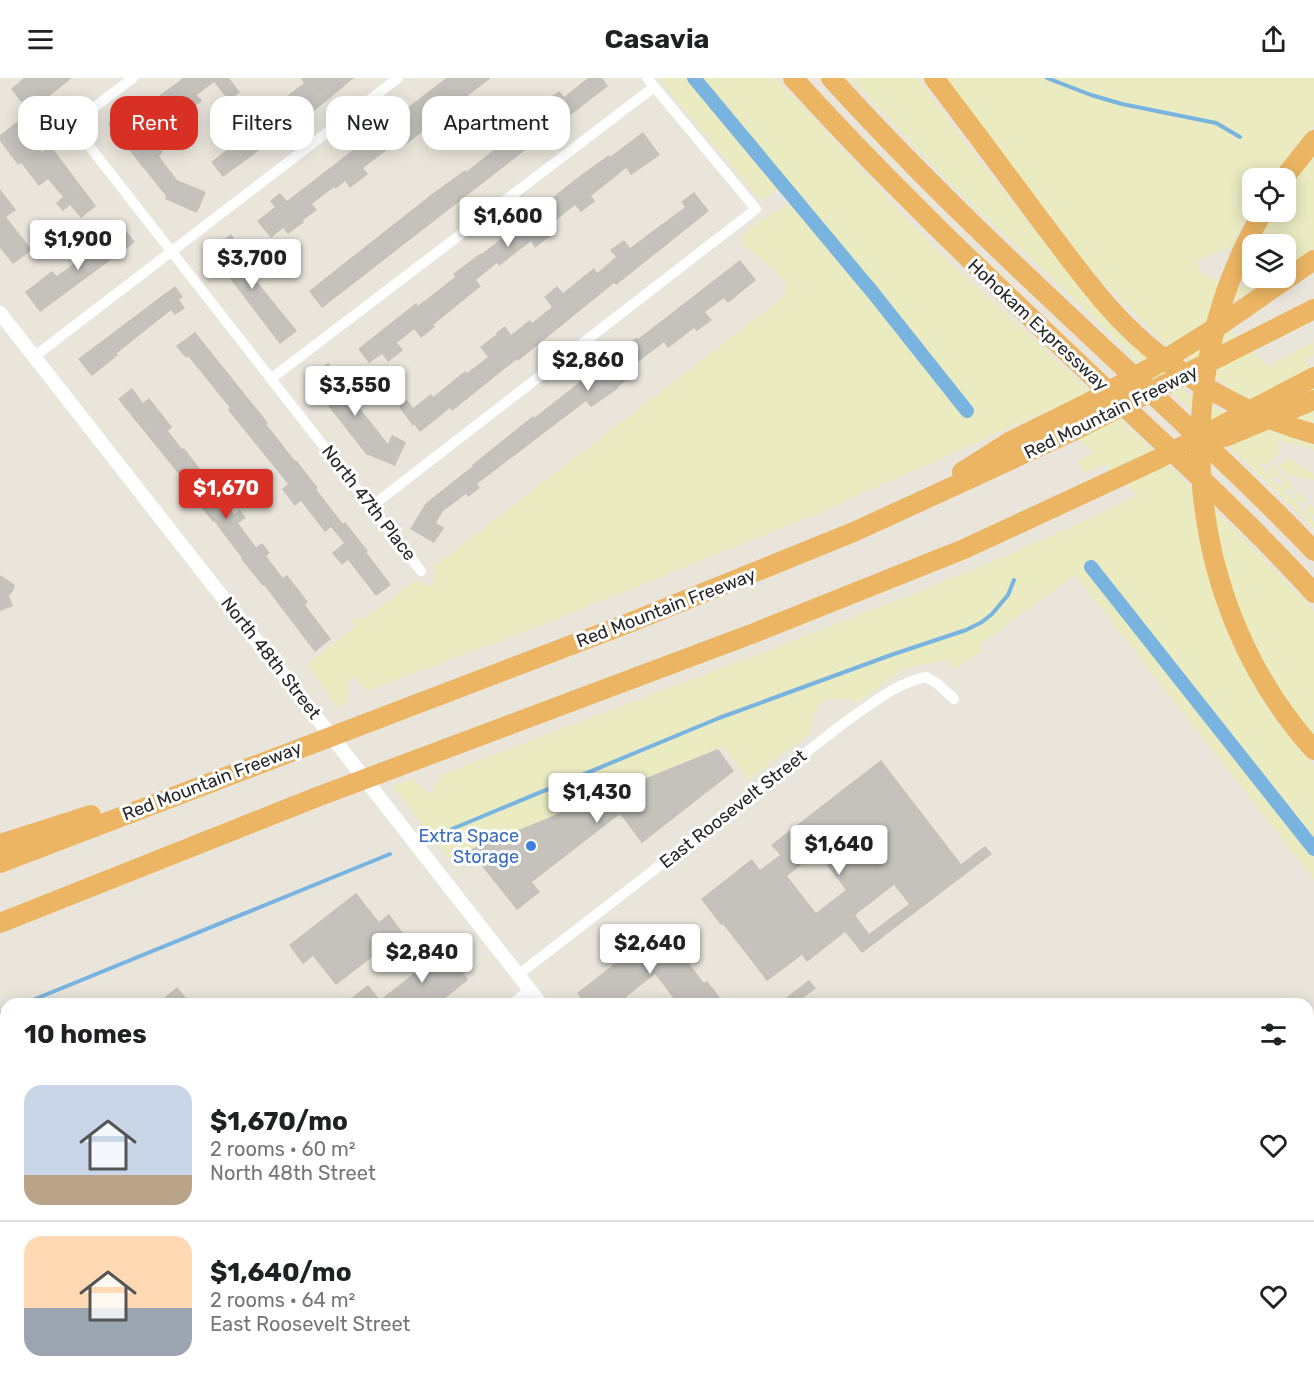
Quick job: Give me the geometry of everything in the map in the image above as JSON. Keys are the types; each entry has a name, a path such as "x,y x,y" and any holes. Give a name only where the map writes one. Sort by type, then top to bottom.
{"highway":[{"name":"Hohokam Expressway","path":"793,78 935,227 1234,510 1314,593"},
{"name":"Hohokam Expressway","path":"831,78 978,230 1234,470 1314,551"},
{"path":"934,78 1077,268 1105,303 1132,330 1178,368 1213,391 1258,414 1314,434"},
{"path":"1292,168 1314,140"},
{"path":"1258,222 1237,263 1219,312 1206,369 1200,417 1200,466 1208,535 1236,626 1256,666 1288,718 1314,750"},
{"path":"1064,426 1314,260"},
{"name":"Red Mountain Freeway","path":"0,863 675,605 899,512 1011,441 1064,426 1245,345 1314,309"},
{"path":"0,923 317,797 754,633 953,553 1119,478 1239,418 1314,377"},
{"path":"1119,478 1314,400"},
{"path":"0,844 283,754"}],"street":[{"name":"North 47th Place","path":"133,78 72,124 421,571"},
{"path":"34,356 398,78"},
{"path":"272,378 650,82 756,209 372,506"},
{"name":"North 48th Street","path":"0,313 537,998"},
{"name":"East Roosevelt Street","path":"518,975 843,723 894,689 910,680 926,677 938,684 954,699"},
{"path":"519,998 530,989"}],"sand":[{"path":"658,78 775,78 936,249 1140,438 1314,611 1314,738 1294,714 1262,662 1246,671 1273,717 1314,766 1314,880 1075,575 979,645 982,651 955,669 945,660 904,669 858,702 840,699 823,701 815,711 809,734 748,780 723,746 449,858 392,786 412,779 430,794 442,774 932,586 1056,534 1137,495 1105,464 1084,474 1077,461 1093,453 1047,411 812,516 549,622 367,691 351,675 348,701 338,708 307,664 355,627 351,619 364,619 416,580 429,586 435,577 433,567 782,298 787,286 779,274 743,245 741,236 759,221 798,200 785,185 761,201"},
{"path":"850,78 917,78 974,154 1095,306 1126,340 1188,394 1245,422 1314,445 1314,450 1277,440 1276,443 1281,448 1278,454 1267,465 1261,463 1259,465 1269,475 1271,464 1282,475 1280,478 1277,476 1271,478 1281,488 1283,486 1281,479 1284,476 1294,488 1283,490 1294,501 1296,499 1294,492 1297,490 1307,501 1296,503 1306,514 1309,512 1307,505 1309,503 1314,508 1314,515 1309,516 1314,522 1314,529 948,181"},
{"path":"946,78 1314,78 1314,126 1280,168 1242,168 1243,222 1233,245 1196,262 1202,274 1239,289 1242,287 1254,288 1214,314 1267,366 1313,342 1314,355 1304,360 1314,369 1314,422 1305,421 1234,391 1162,341 1095,275"},
{"path":"1314,153 1314,248 1296,260 1296,234 1261,234 1267,222 1296,222 1296,177"},
{"path":"1287,457 1314,474 1314,480 1287,475 1279,467"}],"building":[{"path":"24,78 72,78 49,96 18,96 18,98 11,89"},
{"path":"183,78 229,78 240,92 235,96 225,96 214,82 198,96 159,96"},
{"path":"301,78 354,78 332,96 326,96 326,101 314,111 314,96 287,96 304,83"},
{"path":"446,78 491,78 467,96 423,96"},
{"path":"588,78 602,78 608,86 570,115 570,96 565,96"},
{"path":"559,91 563,96 552,96"},
{"path":"422,97 422,132 410,141 410,106"},
{"path":"18,121 18,150 40,150 42,152 54,150 96,206 81,218 70,205 63,211 56,203 63,197 48,179 39,186 21,163 18,165 0,141 0,135"},
{"path":"643,132 660,155 631,175 626,168 591,196 595,201 581,212 575,205 544,230 550,236 535,248 531,241 499,266 497,263 476,280 481,286 433,325 435,327 421,338 414,329 397,343 403,350 388,362 382,354 369,363 358,349 416,303 418,306 455,277 453,274 482,254 577,178"},
{"path":"129,150 161,150 163,152 159,156 177,180 206,192 197,213 165,199 166,196"},
{"path":"226,150 260,150 223,177 211,162"},
{"path":"353,150 387,150 363,168 368,174 350,188 345,181 335,189 334,187 312,204 317,210 303,220 304,222 288,234 283,228 271,238 257,221 275,207 270,201 280,193 287,201"},
{"path":"494,150 526,150 322,308 309,291 432,194 465,170 466,172"},
{"path":"0,189 16,210 6,217 32,250 13,264 0,248"},
{"path":"694,192 709,211 452,411 450,408 420,432 414,424 413,426 399,407 407,400 413,408 431,394 433,397 465,371 467,373 488,357 480,347 496,333 505,326 511,335 530,320 532,323 552,307 544,297 557,286 563,293 594,268 597,273 616,257 610,250 624,240 630,248 685,207 681,202"},
{"path":"123,227 135,242 40,312 25,292 52,271 57,276"},
{"path":"231,234 240,246 233,252 297,331 280,344 209,251"},
{"path":"740,260 756,280 728,303 724,298 705,312 712,320 697,331 694,328 668,348 664,342 634,365 638,371 619,388 591,407 586,401 477,484 480,488 468,497 466,494 443,511 436,523 444,528 434,543 410,529 426,503 472,465 533,416 534,418"},
{"path":"175,286 183,297 179,300 185,308 175,315 171,310 92,376 78,359"},
{"path":"195,332 268,423 266,424 318,488 316,489 343,524 345,522 368,551 366,552 391,585 376,596 348,560 342,565 332,553 344,543 331,527 325,532 301,501 295,506 282,489 288,484 228,410 230,408 201,372 176,346"},
{"path":"328,363 341,380 339,382 388,444 392,435 406,442 395,466 366,454 307,379"},
{"path":"132,388 143,403 149,398 172,427 168,431 182,449 184,448 234,514 240,510 246,518 238,523 256,547 262,543 270,553 266,556 283,578 287,575 308,602 305,605 331,639 315,652 264,585 241,559 214,521 191,495 194,493 118,399"},
{"path":"0,575 15,585 9,596 13,606 0,611"},
{"path":"718,749 734,771 642,843 620,814 532,882 540,892 517,910 469,850"},
{"path":"881,760 961,864 985,846 992,854 862,953 845,932 807,962 802,955 767,981 701,899 752,859 760,870 780,855 771,845","holes":["817,852 846,890 816,913 787,876","894,885 909,904 869,934 855,915"]},
{"path":"356,893 379,922 389,914 403,933 336,985 313,956 303,964 289,945"},
{"path":"659,925 704,983 707,981 720,998 673,998 655,974 627,998 581,998 577,993 635,948 633,945"},
{"path":"449,946 462,963 458,966 468,980 446,998 383,998"},
{"path":"809,980 816,988 803,998 786,998"},
{"path":"368,985 378,998 352,998"},
{"path":"177,987 186,998 164,998"}],"waterway":[{"path":"694,78 874,294 967,411"},
{"path":"1047,78 1122,104 1216,123 1240,137"},
{"path":"1091,567 1314,849"},
{"path":"452,829 719,718 966,630 992,614 1008,595 1014,580"},
{"path":"38,998 390,854"}],"place":[{"name":"Extra Space Storage","path":"531,846"}]}
